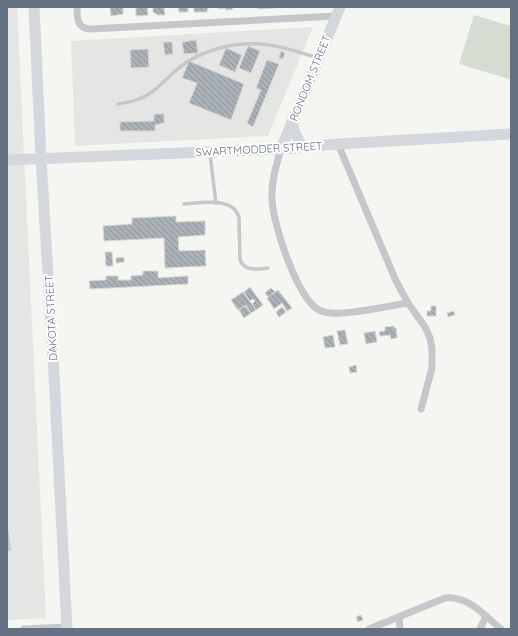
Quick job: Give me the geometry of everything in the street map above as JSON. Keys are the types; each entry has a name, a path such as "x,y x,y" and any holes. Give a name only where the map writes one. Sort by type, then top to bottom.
{"street":[{"name":"DAKOTA STREET","path":"34,7 67,628"},
{"path":"77,7 77,19 79,24 87,29 338,12"},
{"name":"RONDOM STREET","path":"281,150 338,12"},
{"path":"292,122 295,134 302,147"},
{"name":"SWARTMODDER STREET","path":"7,160 281,150 338,144 511,134"},
{"path":"338,144 396,281 408,303 425,327 430,338 432,348 432,368 421,409"},
{"path":"281,150 273,175 272,200 274,214 292,269 299,286 311,304 322,312 342,314 408,303"},
{"path":"370,629 446,598 453,597 470,603 501,629"},
{"path":"480,629 486,616"},
{"path":"399,617 400,629"},
{"path":"24,629 67,628"}],"lane":[{"path":"118,104 147,96 188,61 201,54 234,44 261,44 319,58"},
{"path":"210,152 216,203"},
{"path":"184,204 216,203 230,205 238,213 240,218 240,260 242,264 248,269 268,268"},
{"path":"7,532 9,549"}],"shaded area":[{"path":"7,7 17,7 46,618 7,620"},
{"path":"474,15 511,26 511,73 509,79 459,64"},
{"path":"313,27 268,136 75,146 71,41"}],"building":[{"path":"110,7 123,7 123,14 111,16"},
{"path":"136,7 147,7 148,15 136,16"},
{"path":"153,7 164,7 165,15 158,15 153,12"},
{"path":"178,7 188,7 188,12 179,12"},
{"path":"194,7 214,7 208,8 207,12 194,12"},
{"path":"219,7 232,7 233,9 219,9"},
{"path":"258,7 274,7 274,8 258,9"},
{"path":"196,40 198,53 184,54 182,42"},
{"path":"163,42 172,42 173,54 165,55"},
{"path":"248,46 260,51 251,73 239,68"},
{"path":"226,48 242,55 235,72 219,65"},
{"path":"148,49 149,67 131,68 130,50"},
{"path":"281,51 285,53 283,59 279,58"},
{"path":"267,60 279,64 253,127 247,123 261,90 256,88"},
{"path":"189,61 244,84 231,120 189,103 197,83 182,78"},
{"path":"154,114 164,114 164,123 155,125 155,131 120,131 120,122 154,121"},
{"path":"176,216 176,222 205,221 205,235 178,237 179,251 205,250 206,266 165,268 164,238 104,241 103,226 132,224 132,218"},
{"path":"105,252 112,252 113,266 106,266"},
{"path":"124,257 124,262 116,263 116,258"},
{"path":"143,271 158,271 158,278 188,276 188,284 90,289 89,281 106,280 106,276 118,276 118,280 131,280 131,276 143,275"},
{"path":"250,287 263,305 256,310 252,304 255,301 253,299 250,301 244,292"},
{"path":"271,288 275,292 268,297 265,293"},
{"path":"278,290 292,308 287,311 282,303 274,309 267,298"},
{"path":"243,292 256,310 251,313 246,305 238,310 231,300"},
{"path":"245,306 251,313 244,318 239,310"},
{"path":"431,306 436,306 436,316 427,316 427,311 431,311"},
{"path":"282,307 286,312 279,317 276,312"},
{"path":"454,311 455,315 448,317 447,313"},
{"path":"394,326 394,328 396,328 397,338 391,339 390,335 380,336 379,332 385,331 385,327"},
{"path":"345,330 348,344 340,345 337,331"},
{"path":"375,331 377,342 366,344 364,333"},
{"path":"333,335 335,347 325,348 323,337"},
{"path":"356,365 357,372 350,373 349,367"},
{"path":"361,615 363,620 358,622 356,617"}]}
